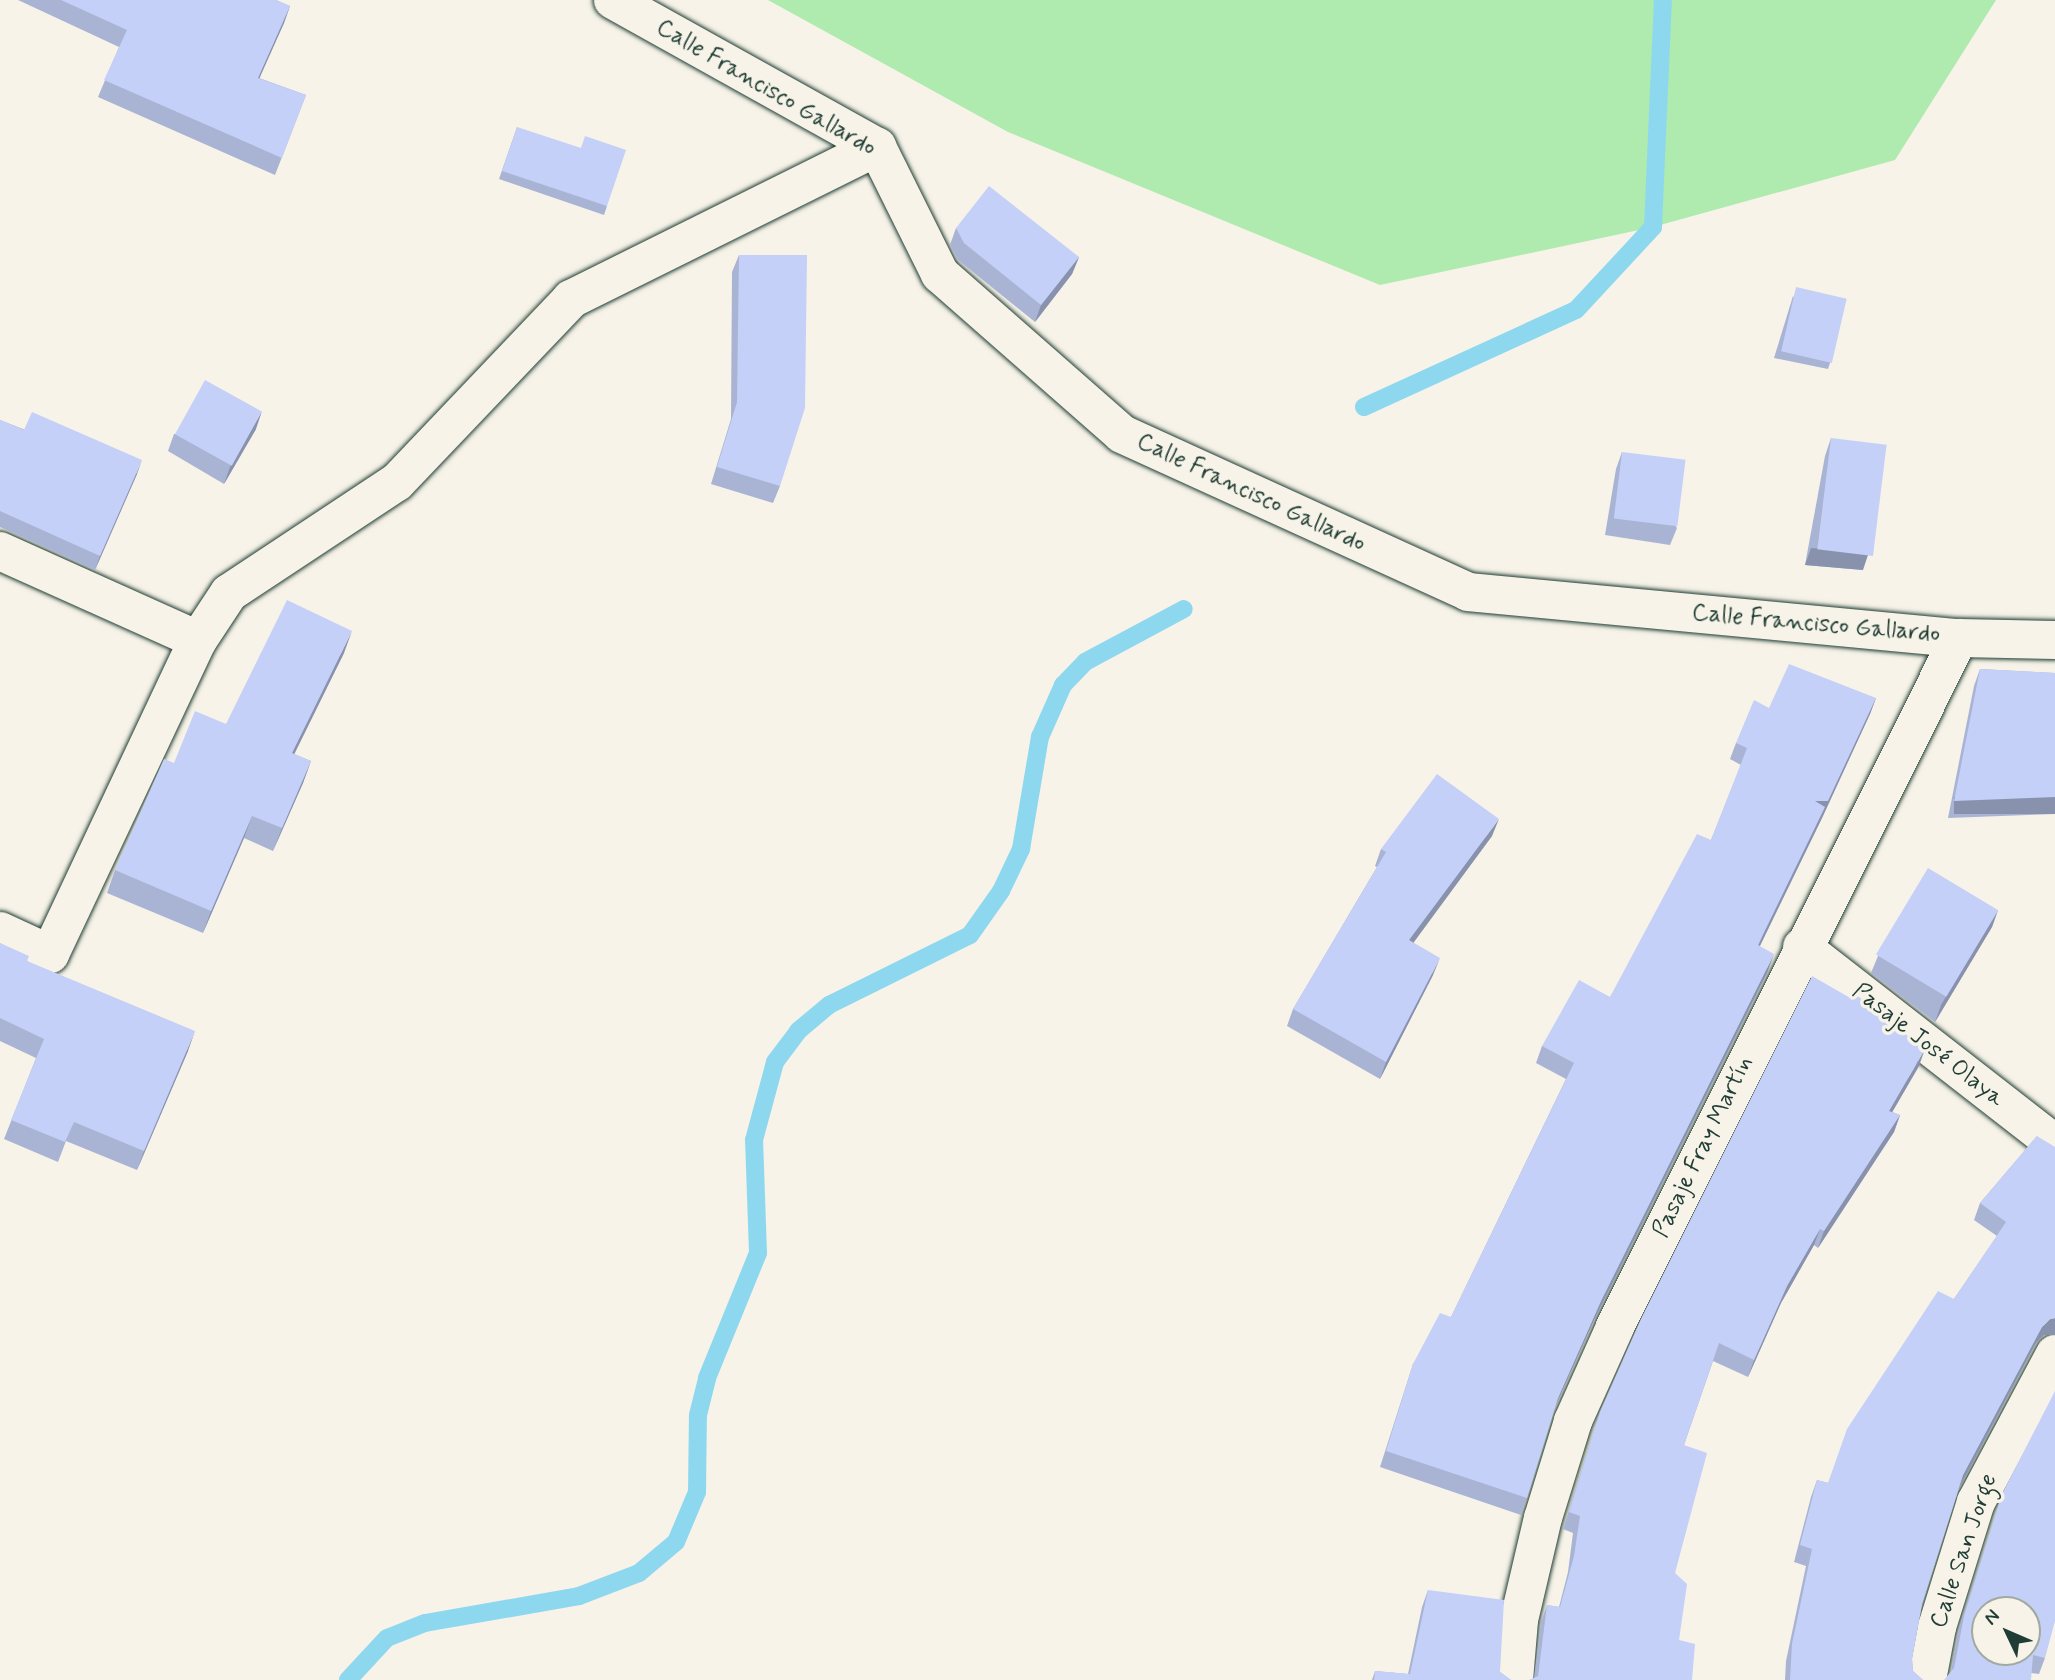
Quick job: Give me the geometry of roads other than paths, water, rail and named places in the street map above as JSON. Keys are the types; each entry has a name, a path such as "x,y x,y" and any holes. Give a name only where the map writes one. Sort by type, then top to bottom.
{"street":[{"name":"Calle Francisco Gallardo","path":"613,0 877,147 940,274 1122,434 1455,586 1481,593 1959,638 2055,640"},
{"path":"0,931 50,954 198,640 229,593 397,482 571,299 877,147"},
{"path":"0,551 198,640"},
{"name":"Pasaje Fray Martín","path":"1514,1680 1519,1620 1543,1518 1573,1422 1802,947 1959,638"},
{"name":"Pasaje José Olaya","path":"1802,947 2055,1144"},
{"name":"Calle San Jorge","path":"1927,1680 1937,1627 1976,1502 2055,1354"}],"waterway":[{"path":"1364,407 1576,310 1653,227 1663,0"},
{"path":"348,1680 387,1638 425,1623 579,1596 639,1573 676,1542 697,1492 698,1415 707,1378 758,1253 754,1140 775,1062 798,1031 829,1005 970,935 1001,891 1021,849 1040,737 1063,685 1085,662 1184,609"}]}
